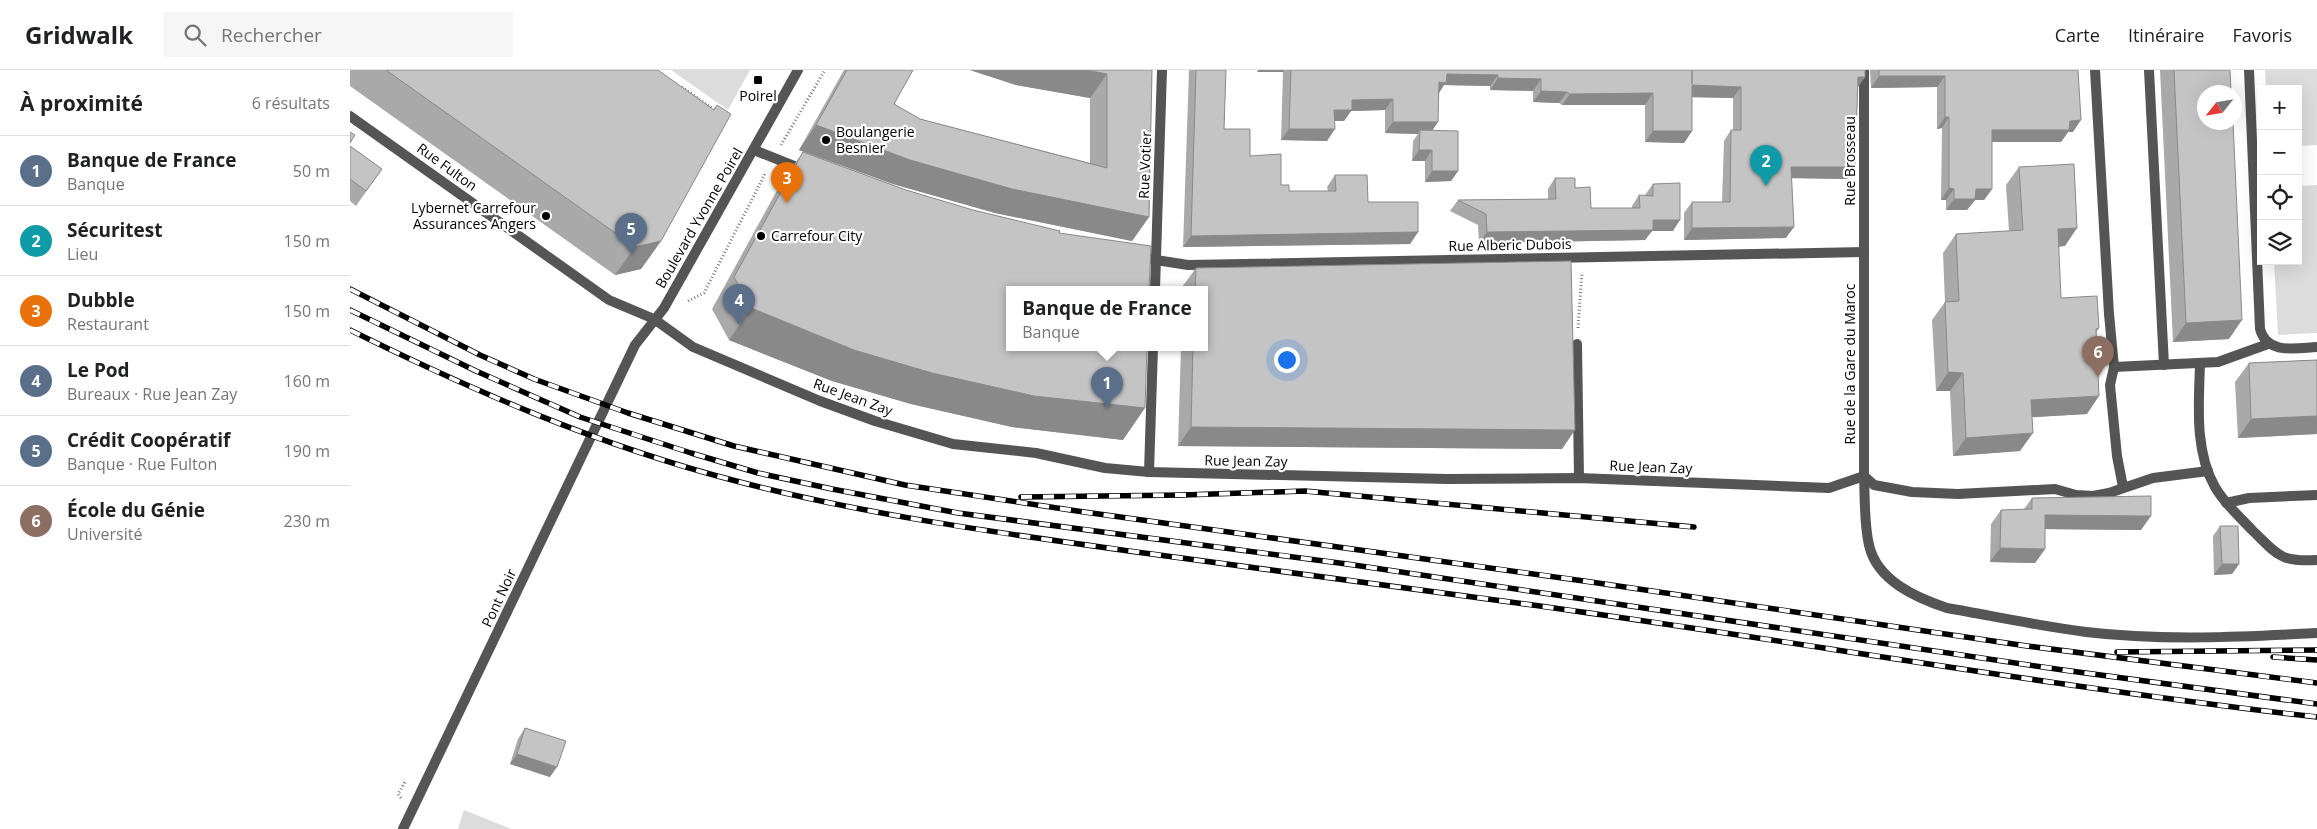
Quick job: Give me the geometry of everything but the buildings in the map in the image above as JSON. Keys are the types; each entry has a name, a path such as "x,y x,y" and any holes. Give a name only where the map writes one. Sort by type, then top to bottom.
{"street":[{"name":"Boulevard Yvonne Poirel","path":"619,377 635,345 664,308 798,70"},
{"name":"Rue Votier","path":"1155,286 1162,70"},
{"name":"Rue Brosseau","path":"1864,70 1864,252"},
{"path":"2095,70 2114,367 2110,385 2117,456 2123,487"},
{"path":"2149,70 2164,365"},
{"path":"2249,70 2260,329 2268,344"},
{"name":"Rue Fulton","path":"350,116 609,300 654,319"},
{"path":"754,150 815,174"},
{"name":"Rue Alberic Dubois","path":"1123,255 1188,266 1864,252"},
{"name":"Rue de la Gare du Maroc","path":"1864,252 1864,476 1868,544 1872,556 1886,575 1907,591 1926,601 1947,608 2086,632 2138,636 2317,633"},
{"name":"Rue Jean Zay","path":"654,319 693,347 820,401 875,421 953,444 1036,453 1104,468 1149,472 1447,479 1579,478 1829,488 1864,476"},
{"path":"1577,339 1579,478"},
{"path":"2114,367 2218,362 2268,344 2283,348 2317,347"},
{"path":"1149,472 1154,351"},
{"path":"2200,363 2199,412 2203,455 2208,471 2226,502 2275,553 2295,561 2317,560"},
{"name":"Pont Noir","path":"402,829 619,377"},
{"path":"1864,476 1874,485 1912,492 1935,494 2055,489 2076,495 2093,496 2109,493 2154,478 2208,471"},
{"path":"2226,502 2249,498 2317,495"}],"path":[{"path":"687,302 704,293 774,158 825,70"},
{"path":"680,86 717,112"},
{"path":"1577,339 1582,274"}],"shaded area":[{"path":"671,70 750,70 728,110"},
{"path":"2265,70 2317,70 2317,145 2302,146 2302,85 2266,85"},
{"path":"2317,185 2317,333 2278,335 2274,265 2302,265 2302,186"},
{"path":"464,810 511,829 458,829"}],"railway":[{"path":"350,289 480,355 534,379 628,413 734,446 905,485 2027,646 2317,683"},
{"path":"350,310 476,371 580,417 758,473 832,489 958,513 1347,564 2063,670 2317,704"},
{"path":"350,330 491,396 588,434 686,467 736,481 837,504 1041,539 1624,618 2119,692 2317,717"},
{"path":"1021,497 1305,491 1694,527"},
{"path":"2117,652 2317,650"},
{"path":"2273,657 2317,660"}],"place":[{"name":"Poirel","path":"758,80"},
{"name":"Boulangerie Besnier","path":"826,140"},
{"name":"Sécuritest","path":"1766,186"},
{"name":"Dubble","path":"787,203"},
{"name":"Lybernet Carrefour Assurances Angers","path":"546,216"},
{"name":"Carrefour City","path":"761,236"},
{"name":"Crédit Coopératif","path":"631,254"},
{"name":"Le Pod","path":"739,325"},
{"name":"École du Génie","path":"2098,377"},
{"name":"Banque de France","path":"1107,408"}]}
